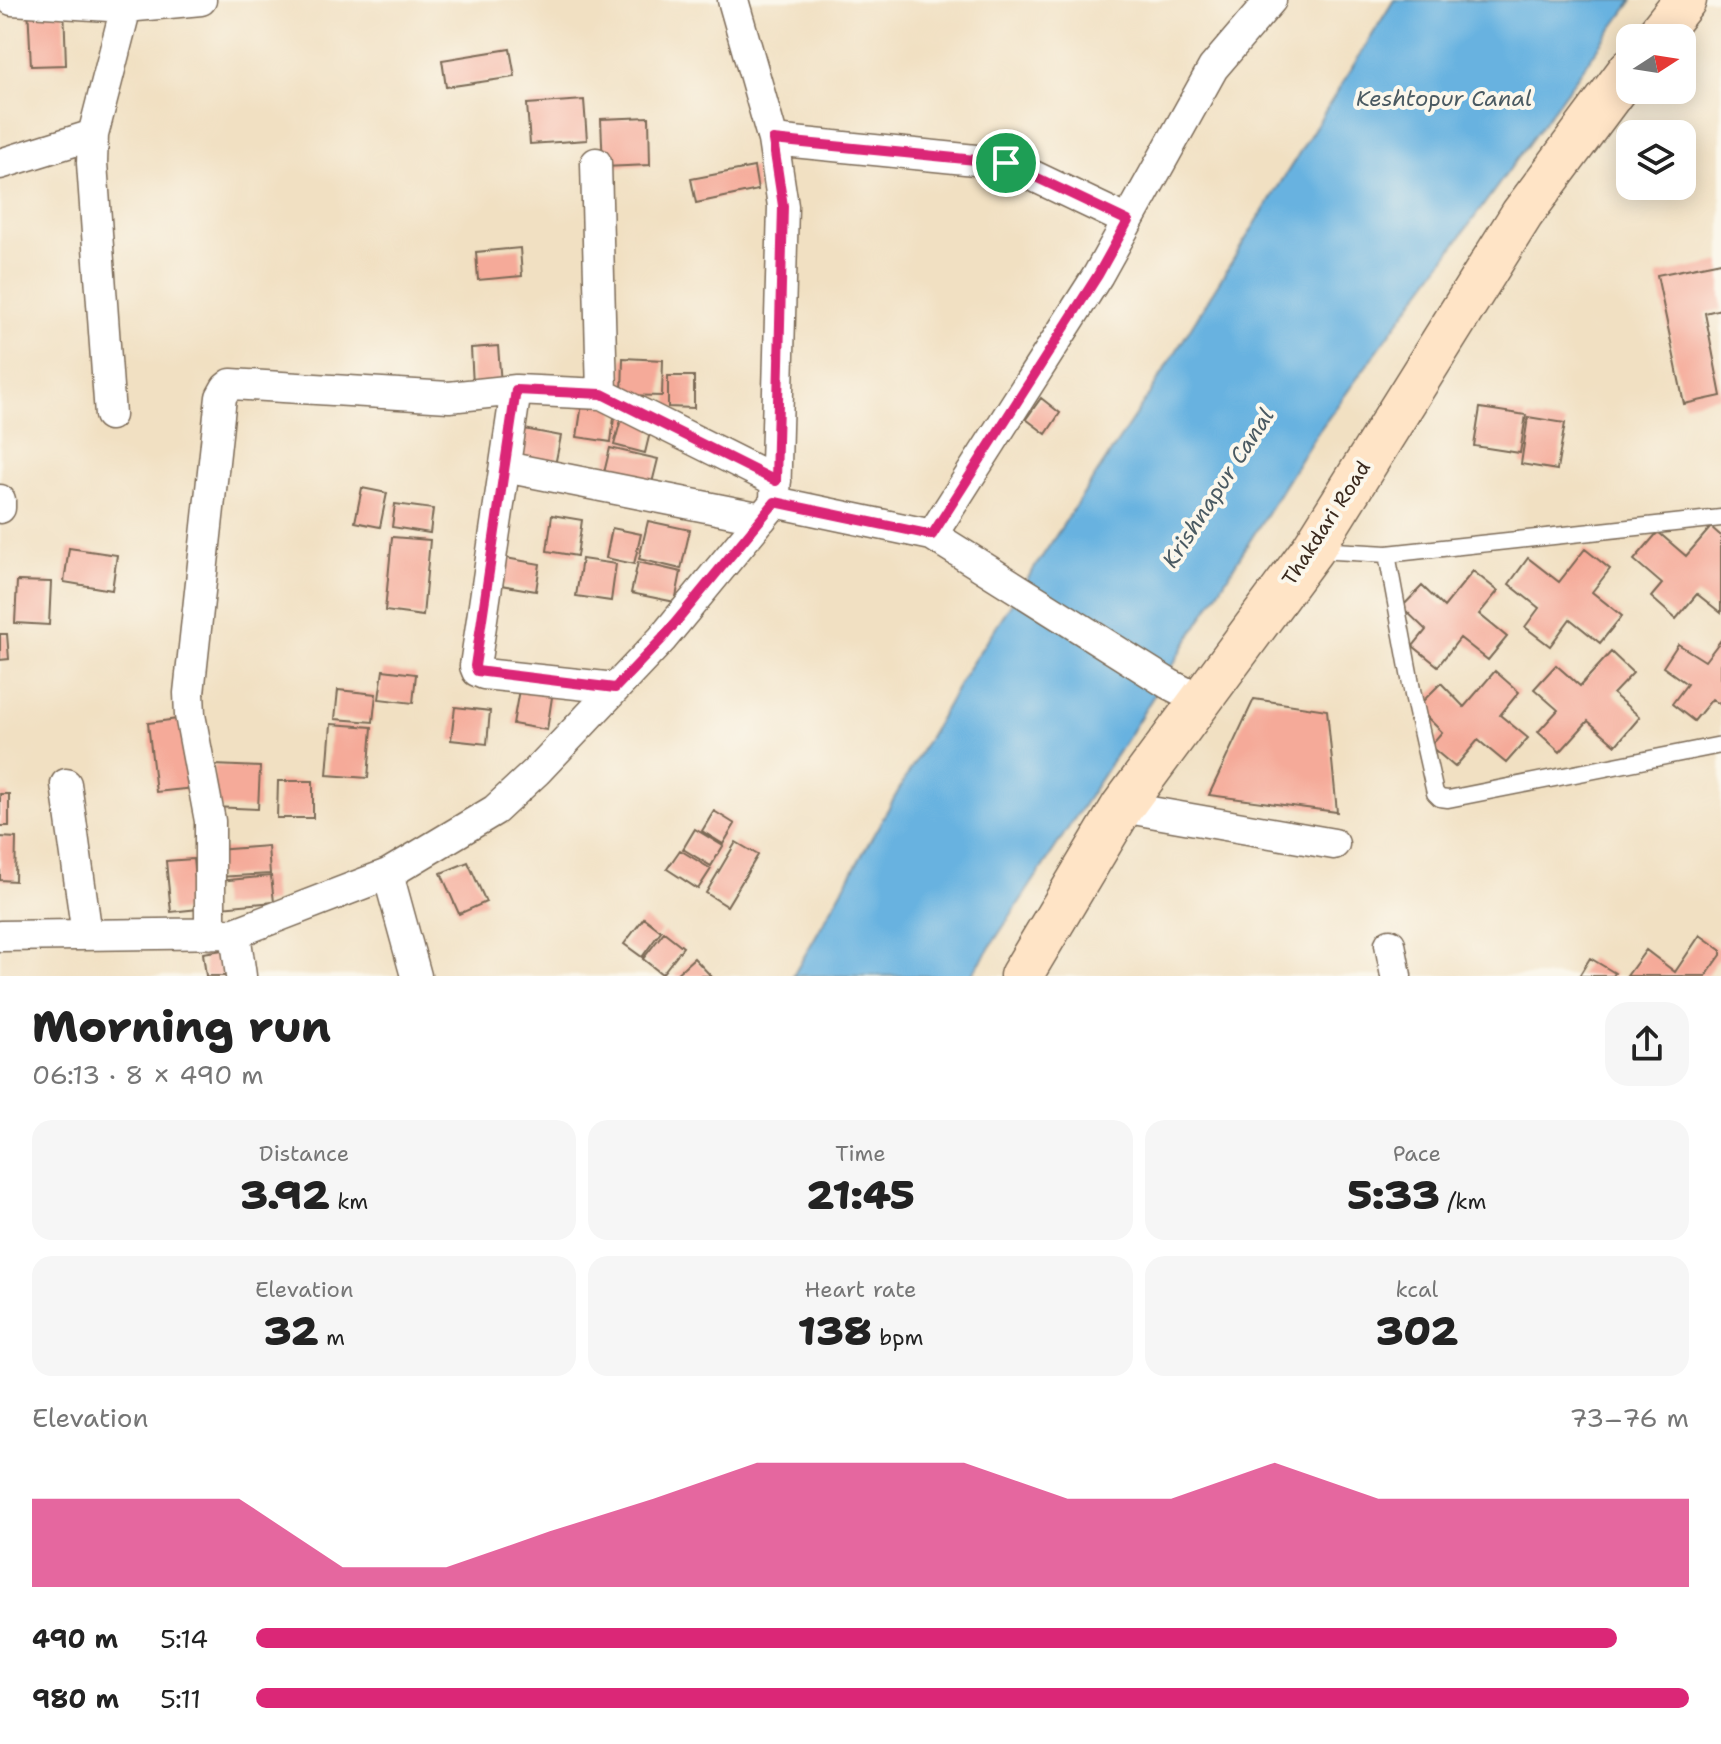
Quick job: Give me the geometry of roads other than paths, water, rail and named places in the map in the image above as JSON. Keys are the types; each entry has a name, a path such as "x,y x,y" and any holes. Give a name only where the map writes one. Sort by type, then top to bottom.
{"street":[{"path":"12,0 126,7 201,0"},
{"path":"0,936 223,933 388,874 495,810 537,771 662,639 771,500 783,206 773,140 733,0"},
{"path":"932,535 1098,275 1213,68 1271,0"},
{"path":"1666,24 1685,0"},
{"path":"110,415 92,163 93,135 126,7"},
{"name":"Thakdari Road","path":"1021,976 1186,693 1312,550 1522,214 1616,88"},
{"path":"0,164 93,135"},
{"path":"773,140 1006,163 1128,221"},
{"path":"596,163 602,394"},
{"path":"241,976 223,933 210,821 190,715 189,693 221,397 226,388 231,384 449,397 516,390 602,394 771,500"},
{"path":"516,390 475,666 477,671 615,688"},
{"path":"505,467 771,500 932,535 1186,693"},
{"path":"0,500 0,508"},
{"path":"66,784 87,935"},
{"path":"1122,807 1334,844"},
{"path":"388,874 416,976"},
{"path":"1390,944 1396,976"}],"lane":[{"path":"1312,550 1387,554 1721,518"},
{"path":"1387,554 1413,695 1435,793 1440,798 1448,799 1721,745"}],"water":[{"name":"Keshtopur Canal","path":"1394,0 1633,0 1313,439 1128,737 971,976 793,976 966,672 1154,387"}],"water label":[{"name":"Krishnapur Canal","path":"1218,488"}]}
